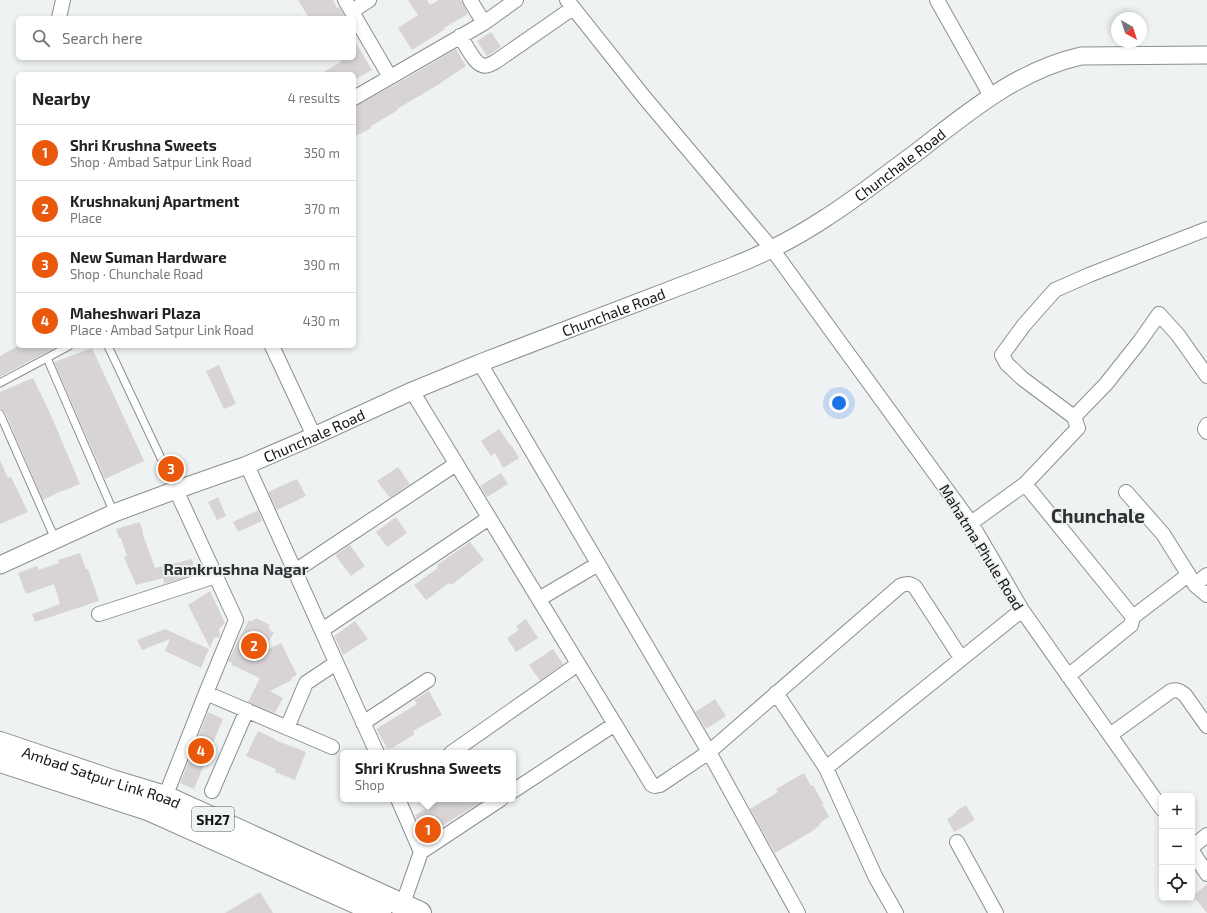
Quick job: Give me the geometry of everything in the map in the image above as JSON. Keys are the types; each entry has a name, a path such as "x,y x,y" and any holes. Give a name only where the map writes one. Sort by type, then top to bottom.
{"main road":[{"name":"Ambad Satpur Link Road","path":"0,743 112,781 165,797 407,910"},
{"name":"Ambad Satpur Link Road","path":"0,761 148,809 380,913"}],"street":[{"path":"59,16 63,0"},
{"path":"355,16 349,6 370,0"},
{"path":"470,0 484,23"},
{"path":"356,97 484,23 516,0"},
{"path":"937,0 990,96"},
{"path":"460,36 478,62 482,66 488,65 495,62 570,4"},
{"name":"Mahatma Phule Road","path":"570,4 644,97 772,249 971,523 1022,610 1159,805"},
{"path":"356,18 390,76"},
{"name":"Chunchale Road","path":"0,565 114,513 247,465 412,391 480,363 733,266 772,249 807,230 854,199 990,96 1035,71 1066,59 1081,56 1207,55"},
{"path":"971,523 1026,484 1078,428 1074,417 1023,379 1008,364 1002,355 1024,326 1055,290 1096,272 1207,229"},
{"path":"1074,417 1106,384 1159,314 1178,335 1207,376"},
{"path":"273,348 314,436"},
{"path":"480,363 709,752 798,913"},
{"path":"412,391 652,785 660,785 709,752 904,583 916,587 961,658"},
{"path":"1207,425 1204,428 1207,432"},
{"path":"295,571 456,464"},
{"path":"247,465 376,750"},
{"path":"1026,484 1133,617"},
{"path":"165,797 236,620 176,490"},
{"path":"1126,492 1163,534 1192,580 1207,595"},
{"path":"322,630 489,518"},
{"path":"538,599 598,564"},
{"path":"1068,676 1131,625 1133,617 1192,580 1207,575"},
{"path":"99,614 216,576"},
{"path":"826,768 1022,610"},
{"path":"287,728 306,683 336,663"},
{"path":"455,750 578,664"},
{"path":"363,723 428,680"},
{"path":"1110,735 1171,691 1175,690 1180,691 1185,696 1207,726"},
{"path":"206,692 332,747"},
{"path":"776,693 826,768 874,876 896,913"},
{"path":"212,791 247,710"},
{"path":"516,790 615,724"},
{"path":"399,802 421,852 407,910"},
{"path":"421,852 497,802"},
{"path":"1195,845 1207,835"},
{"path":"957,842 996,913"},
{"path":"1195,856 1207,874"}],"lane":[{"path":"0,383 65,348"},
{"path":"109,348 176,490"},
{"path":"47,358 114,513"},
{"path":"0,414 55,539"}],"building":[{"path":"298,0 333,0 337,8 339,7 345,16 308,16"},
{"path":"408,0 427,0 430,5 439,0 461,0 468,14 444,28 445,29 412,50 398,28 418,15"},
{"path":"491,32 501,47 487,56 477,41"},
{"path":"356,43 372,70 356,79 356,72 324,72 341,62 340,60 356,60"},
{"path":"456,49 466,66 397,109 398,110 371,126 371,128 356,136 356,106"},
{"path":"16,347 54,348 0,377 0,356"},
{"path":"92,348 144,461 105,479 54,362"},
{"path":"219,365 236,404 224,409 206,371"},
{"path":"33,378 50,413 80,484 63,490 43,500 5,412 0,408 0,392"},
{"path":"499,429 519,458 503,468 495,453 491,456 481,441"},
{"path":"0,460 8,478 11,477 28,512 0,524"},
{"path":"398,467 410,484 390,498 377,481"},
{"path":"501,473 508,484 487,497 480,486"},
{"path":"297,479 306,496 277,510 268,492"},
{"path":"218,497 226,516 217,520 208,502"},
{"path":"258,510 262,521 238,532 233,522"},
{"path":"396,517 407,533 387,547 376,532"},
{"path":"140,522 155,568 192,559 196,574 164,584 163,578 136,585 124,557 127,556 121,538 119,538 116,529"},
{"path":"470,542 484,560 451,585 449,583 426,600 414,585 438,568 437,565"},
{"path":"350,545 365,566 351,576 335,555"},
{"path":"80,553 86,569 88,569 99,601 35,622 32,614 60,604 54,584 26,594 18,573 37,566 39,570 59,563 58,560"},
{"path":"210,591 225,623 219,629 220,637 214,638 210,648 188,605"},
{"path":"256,618 270,625 268,627 270,628 269,630 274,632 264,651 281,643 297,675 291,678 292,680 270,691 283,698 275,713 248,702 260,678 232,665 232,663 228,661 249,620 252,622 253,619 255,620"},
{"path":"526,619 538,638 516,652 507,638 519,630 516,626"},
{"path":"355,621 368,639 343,655 334,636"},
{"path":"165,629 209,649 201,668 165,651 170,639 142,650 137,640"},
{"path":"553,649 563,664 540,681 529,665"},
{"path":"429,691 442,715 413,731 415,734 388,749 376,729 417,704 414,700"},
{"path":"715,699 726,716 706,729 695,712"},
{"path":"208,712 223,719 194,789 180,783"},
{"path":"258,731 275,740 306,752 295,780 275,772 276,769 246,756"},
{"path":"804,773 811,786 813,785 829,817 822,821 823,822 815,828 816,829 775,853 750,809 778,792 776,789"},
{"path":"437,802 481,802 427,835 415,815"},
{"path":"966,805 975,820 954,832 947,819"},
{"path":"1207,884 1207,913 1195,898 1195,894"},
{"path":"260,892 273,913 225,913"}],"place":[{"name":"New Suman Hardware","path":"171,469"},
{"name":"Krushnakunj Apartment","path":"254,646"},
{"name":"Maheshwari Plaza","path":"201,751"},
{"name":"Shri Krushna Sweets","path":"428,830"}],"district":[{"name":"Chunchale","path":"1098,515"},
{"name":"Ramkrushna Nagar","path":"236,568"}]}
